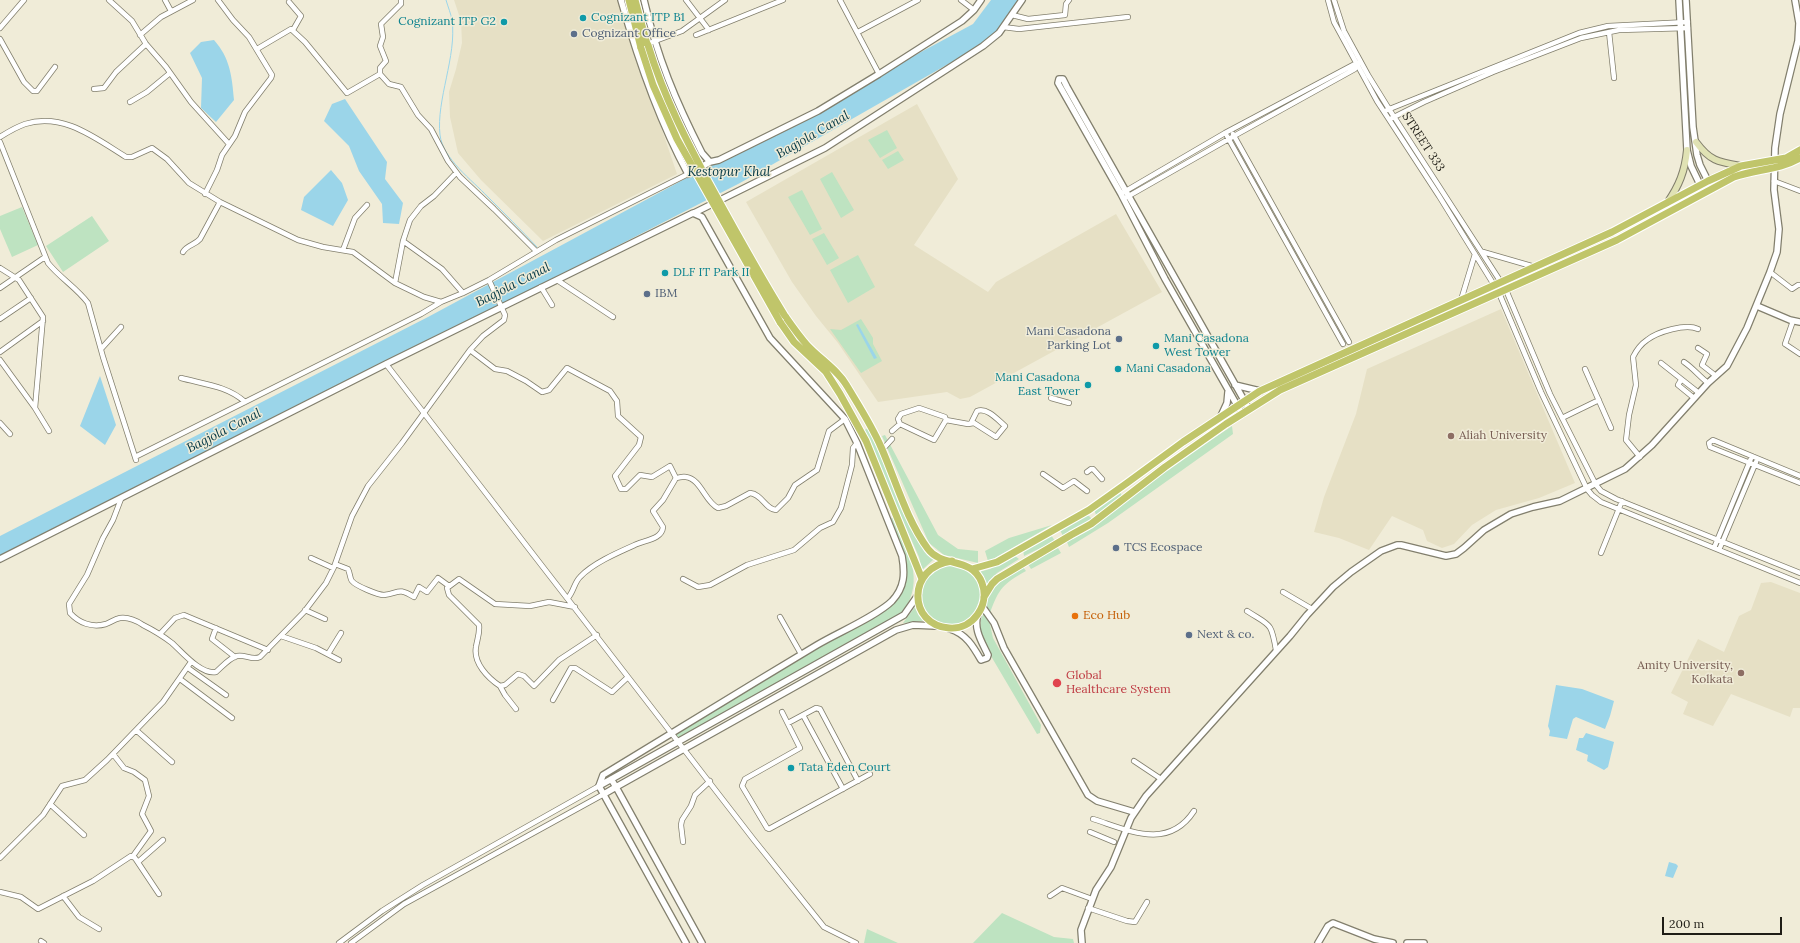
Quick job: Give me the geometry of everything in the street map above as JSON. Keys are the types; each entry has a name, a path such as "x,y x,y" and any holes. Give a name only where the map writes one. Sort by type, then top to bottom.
{"main road":[{"path":"629,0 645,46 680,129 738,236 799,337 847,385 882,450 921,538 930,551 938,557 952,562"},
{"path":"636,0 653,85 677,139 780,322 794,342 826,372 840,394 866,441 922,579"},
{"path":"1696,142 1704,152 1714,160 1741,166 1790,164 1800,158"},
{"path":"1666,204 1681,179 1687,150"},
{"path":"984,597 981,581 972,569 959,562 934,566 922,579 918,595 919,603 926,617 939,626 948,628 965,625 978,614 984,597 997,579 1054,544 1091,524 1165,467 1249,409 1280,390 1617,240 1712,189 1743,174 1775,164 1800,150"},
{"path":"972,569 997,562 1089,510 1182,442 1260,391 1612,232 1700,185 1741,166"}],"street":[{"path":"0,28 24,0"},
{"path":"109,0 132,21 146,44 170,73 195,108 229,144"},
{"path":"165,0 170,11"},
{"path":"140,35 156,20 170,11 180,8 193,0"},
{"path":"205,194 222,155 239,130 249,106 272,75 257,48 218,0"},
{"path":"401,0 401,4 381,24 383,37 380,46 386,61 380,68 380,74 389,84 401,87 418,115 431,129 456,173 536,251"},
{"path":"621,0 634,47 659,113 688,174"},
{"path":"644,0 670,88 702,153 710,162"},
{"path":"686,0 709,30"},
{"path":"645,46 678,33 725,0"},
{"path":"696,35 784,0"},
{"path":"840,0 879,74"},
{"path":"858,32 918,0"},
{"path":"960,0 974,10"},
{"path":"0,142 45,257 56,273 88,303 136,459 245,402 421,314 441,302 464,293 489,280 536,251 710,162 719,160 818,111 962,21 974,10 981,0"},
{"path":"0,559 386,364 824,148 983,46 1003,27 1022,0"},
{"path":"1012,15 1028,19 1065,15 1066,4 1069,0"},
{"path":"1328,0 1334,22 1386,111 1579,33 1608,26 1688,25"},
{"path":"1122,196 1130,196 1229,138 1355,69 1358,63 1344,30 1334,0"},
{"path":"1679,0 1687,150 1691,166 1704,193"},
{"path":"1686,0 1693,127 1700,165 1712,189"},
{"path":"1082,943 1081,930 1088,908 1098,885 1110,867 1117,843 1134,812 1146,796 1312,609 1351,572 1382,551 1397,545 1446,556 1456,554 1484,530 1511,514 1560,501 1596,485 1625,469 1640,457 1664,433 1698,393 1730,362 1757,306 1776,252 1779,229 1774,181 1777,131 1780,114 1798,49 1799,29 1795,0"},
{"path":"257,48 289,30 293,30 302,16 289,2"},
{"path":"1003,27 1019,29 1128,17"},
{"path":"1388,119 1500,69 1581,38 1619,30 1680,25"},
{"path":"293,30 347,92 380,74"},
{"path":"1609,32 1614,78"},
{"path":"0,39 24,82 33,92 37,91 54,67"},
{"path":"94,89 104,88 116,72 146,44"},
{"path":"1122,196 1126,190 1225,133 1358,63"},
{"path":"130,102 147,92 170,73"},
{"path":"1242,414 1236,406 1156,262 1122,196 1058,83 1059,79 1062,78 1065,83 1249,409"},
{"name":"STREET 333","path":"1386,111 1394,117 1483,252 1503,291"},
{"name":"STREET 333","path":"1386,111 1388,119 1475,254 1503,291"},
{"path":"0,137 26,124 41,121 62,123 73,126 126,157 132,157 152,148 167,159 189,183 220,202 298,240 323,247 343,250 358,255 395,283 424,297 441,302"},
{"path":"1230,131 1349,342"},
{"path":"1225,133 1343,344"},
{"path":"395,283 407,226 414,214 425,202 438,192 456,173"},
{"path":"1774,181 1800,191"},
{"path":"183,252 187,247 196,243 200,239 220,202"},
{"path":"343,250 355,218 367,206"},
{"path":"599,786 603,775 802,654 876,613 892,602 903,584 905,570 902,556 858,443 845,419 770,338 702,217 693,213"},
{"path":"403,241 442,269 464,293"},
{"path":"1483,252 1535,267"},
{"path":"1461,300 1475,254"},
{"path":"0,288 45,257"},
{"path":"0,268 18,280 40,312 43,321 35,408"},
{"path":"1770,272 1792,289 1798,284 1800,285"},
{"path":"121,499 113,520 68,608 74,618 86,624 99,625 126,618 136,621 160,634 191,662 209,672 214,673 236,657 243,656 255,659 260,658 305,610 326,583 334,566 347,527 368,486 470,350 483,336 504,320 505,315 489,280"},
{"path":"557,280 613,317"},
{"path":"541,288 552,305"},
{"path":"1503,291 1550,394 1596,485 1601,491 1622,501 1800,573"},
{"path":"1503,291 1541,392 1587,488 1601,502 1800,583"},
{"path":"0,319 31,298"},
{"path":"1757,306 1793,321 1800,322"},
{"path":"0,352 43,321"},
{"path":"1793,321 1785,344 1800,354"},
{"path":"1640,457 1626,440 1629,415 1636,390 1632,360 1633,355 1647,340 1656,335 1686,326 1693,326 1698,329"},
{"path":"101,349 121,327"},
{"path":"1698,348 1707,354 1702,365 1716,376"},
{"path":"470,350 495,369 507,371 523,379 542,392 549,390 567,368 610,391 617,401 618,416 641,437 639,444 615,476 621,489 626,489 640,475 652,477 668,466 672,468 676,478"},
{"path":"0,360 35,408 49,431"},
{"path":"1684,362 1708,384"},
{"path":"1661,363 1698,393"},
{"path":"386,364 425,412 678,742 824,927 856,943"},
{"path":"1585,369 1611,428"},
{"path":"181,378 229,391 245,402"},
{"path":"1681,380 1678,385 1694,398"},
{"path":"1235,385 1260,391"},
{"path":"1220,417 1226,403 1228,391"},
{"path":"1051,398 1069,403"},
{"path":"1562,418 1599,400"},
{"path":"946,420 935,440 900,424 898,419 901,414 919,408 945,417 946,420 968,424 974,423 996,437 1005,426 988,412 980,410 977,411 971,423"},
{"path":"676,478 686,477 693,480 713,505 718,508 726,506 750,493 758,495 771,508 776,510 788,498 795,485 817,470 829,431 845,419"},
{"path":"0,423 10,434"},
{"path":"892,431 900,424"},
{"path":"882,450 892,439"},
{"path":"1800,476 1713,440 1709,443 1710,447 1800,483"},
{"path":"683,579 698,587 710,585 747,565 794,550 820,528 833,522 841,508 852,465 853,448 858,443"},
{"path":"1714,548 1752,456"},
{"path":"1719,550 1758,459"},
{"path":"1087,472 1093,469 1102,479"},
{"path":"1043,474 1063,488 1074,481 1087,491"},
{"path":"568,598 572,593 577,580 587,570 615,554 654,538 661,533 663,527 653,511 663,500 676,478"},
{"path":"1602,553 1622,501"},
{"path":"887,516 895,513"},
{"path":"311,558 348,569 351,580 356,585 381,595 399,591 406,592 414,597 419,587 427,592 438,578 449,586"},
{"path":"516,709 500,686 477,661 475,651 479,635 479,625 449,595 447,592 449,586 456,580 462,580 488,600 500,605 530,606 549,602 575,607"},
{"path":"1283,592 1312,609"},
{"path":"339,943 382,911 423,885 904,616 918,595"},
{"path":"982,606 994,623 1004,648 1088,795 1097,801 1134,812"},
{"path":"305,610 325,620"},
{"path":"1247,611 1270,625 1279,647"},
{"path":"948,628 964,635 974,647 981,660 984,660 988,655 976,629 978,614"},
{"path":"160,634 179,615 184,615 268,650"},
{"path":"780,618 802,654"},
{"path":"351,943 409,900 604,794 896,630 913,625 939,626"},
{"path":"216,628 212,639 236,657"},
{"path":"328,654 341,633"},
{"path":"500,686 505,685 518,674 524,676 534,686 559,660 597,635"},
{"path":"281,636 316,648 339,660"},
{"path":"0,858 38,821 62,786 85,780 113,754 163,702 191,662"},
{"path":"188,668 226,695"},
{"path":"553,700 571,668 575,668 612,692 628,677"},
{"path":"180,679 232,718"},
{"path":"788,723 816,708 821,711 858,781"},
{"path":"782,712 800,747 799,749 745,779 742,783 742,786 765,827 769,828 870,774"},
{"path":"803,715 843,789"},
{"path":"136,730 172,762"},
{"path":"0,892 21,897 38,909 93,881 133,856 151,831 142,814 149,796 145,780 134,772 124,768 113,754"},
{"path":"1134,760 1161,779"},
{"path":"611,779 702,943"},
{"path":"683,842 680,825 682,820 692,806 695,795 710,781"},
{"path":"599,786 686,943"},
{"path":"50,804 84,835"},
{"path":"1093,819 1126,827 1142,835 1154,835 1180,827 1188,820 1194,811"},
{"path":"1090,832 1117,843"},
{"path":"138,862 163,840"},
{"path":"133,856 160,894"},
{"path":"1050,896 1062,888 1092,899"},
{"path":"63,896 78,917 99,929"},
{"path":"1088,908 1127,921 1135,922 1147,902"},
{"path":"1318,943 1328,926 1333,923 1374,938 1393,943"},
{"path":"1407,943 1424,943"}],"shaded area":[{"path":"454,0 618,0 677,174 543,241 481,180 458,153 450,117 449,92 462,43 461,21"},
{"path":"917,104 958,179 914,245 988,292 996,282 1116,214 1162,292 970,397 960,399 947,392 878,402 838,343 816,316 792,282 746,202"},
{"name":"Aliah University","path":"1501,309 1575,483 1539,498 1496,510 1472,525 1454,544 1442,548 1427,541 1423,530 1392,516 1369,550 1339,538 1314,532 1324,497 1356,414 1367,369"},
{"name":"Amity University, Kolkata","path":"1771,582 1800,593 1800,708 1793,708 1790,717 1731,694 1713,726 1683,714 1688,702 1671,693 1698,639 1724,652 1739,616 1751,610 1761,583"}],"green space":[{"path":"887,130 897,148 880,158 868,140"},
{"path":"898,151 904,160 888,169 882,160"},
{"path":"832,172 854,210 841,218 820,179"},
{"path":"802,190 822,229 810,235 788,197"},
{"path":"22,207 38,245 12,257 0,229 0,216"},
{"path":"92,216 109,241 63,272 46,246"},
{"path":"824,233 839,258 827,265 812,239"},
{"path":"858,255 875,287 848,303 830,270"},
{"path":"861,319 873,338 873,344 882,361 861,373 830,329 841,330"},
{"path":"1232,426 1233,434 1108,523 1069,547 1067,542 1089,530 1166,470"},
{"path":"868,428 925,551 934,559 922,570 919,557 863,431"},
{"path":"885,435 938,535 958,549 978,551 978,563 944,555 929,543 882,436"},
{"path":"1120,492 1122,496 1096,515 1094,509"},
{"path":"1085,515 1092,519 1063,536 1060,530"},
{"path":"894,517 909,553 914,576 910,600 903,612 678,738 676,735 811,651 886,609 902,589 907,576 907,563 891,518"},
{"path":"1052,525 988,561 985,551 1009,538"},
{"path":"1051,535 1055,541 1024,556 1023,550"},
{"path":"1058,548 1061,553 1031,569 1028,564"},
{"path":"1015,556 1019,559 997,573 986,585 979,572 990,569"},
{"path":"945,565 957,565 968,570 976,578 981,589 979,607 968,620 957,625 945,625 934,620 926,612 921,601 921,589 926,578 934,570"},
{"path":"1023,567 1026,571 1007,583 999,592 990,613 987,606 987,599 990,592 1002,580"},
{"path":"915,607 923,621 903,623"},
{"path":"984,612 989,620 993,638 1041,725 1040,733 1037,734 988,651 980,631 981,619"},
{"path":"1002,913 1054,937 1073,939 1074,943 973,943"},
{"path":"867,929 898,943 864,943"}],"water":[{"name":"Kestopur Khal","path":"991,0 1018,0 992,39 740,183 0,562 0,536 428,317 973,24"},
{"path":"214,40 227,61 234,100 216,122 201,108 202,78 190,53 201,42"},
{"path":"345,99 387,162 385,179 403,203 399,224 383,223 382,204 359,171 349,146 324,121 332,104"},
{"path":"331,170 342,183 348,200 333,226 301,210 304,197"},
{"path":"858,324 877,358 874,359 856,325"},
{"path":"100,376 116,425 105,445 80,426"},
{"path":"1556,685 1582,689 1614,701 1605,729 1576,717 1573,719 1567,739 1549,736 1550,731 1548,726"},
{"path":"1586,733 1614,742 1608,767 1604,770 1587,761 1588,755 1576,750 1579,738 1583,738"},
{"path":"1669,862 1678,866 1673,878 1665,876"}],"waterway":[{"path":"446,0 452,20 453,34 452,48 441,107 440,135 442,144 452,161 459,169 537,247"}],"place":[{"name":"Cognizant ITP B1","path":"583,18"},
{"name":"Cognizant ITP G2","path":"504,22"},
{"name":"Cognizant Office","path":"574,34"},
{"name":"DLF IT Park II","path":"665,273"},
{"name":"IBM","path":"647,294"},
{"name":"Mani Casadona Parking Lot","path":"1119,339"},
{"name":"Mani Casadona West Tower","path":"1156,346"},
{"name":"Mani Casadona","path":"1118,369"},
{"name":"Mani Casadona East Tower","path":"1088,385"},
{"name":"Aliah University","path":"1451,436"},
{"name":"TCS Ecospace","path":"1116,548"},
{"name":"Eco Hub","path":"1075,616"},
{"name":"Next & co.","path":"1189,635"},
{"name":"Amity University, Kolkata","path":"1741,673"},
{"name":"Global Healthcare System","path":"1057,683"},
{"name":"Tata Eden Court","path":"791,768"}],"water label":[{"name":"Bagjola Canal","path":"813,135"},
{"name":"Bagjola Canal","path":"513,285"},
{"name":"Bagjola Canal","path":"224,431"}]}
